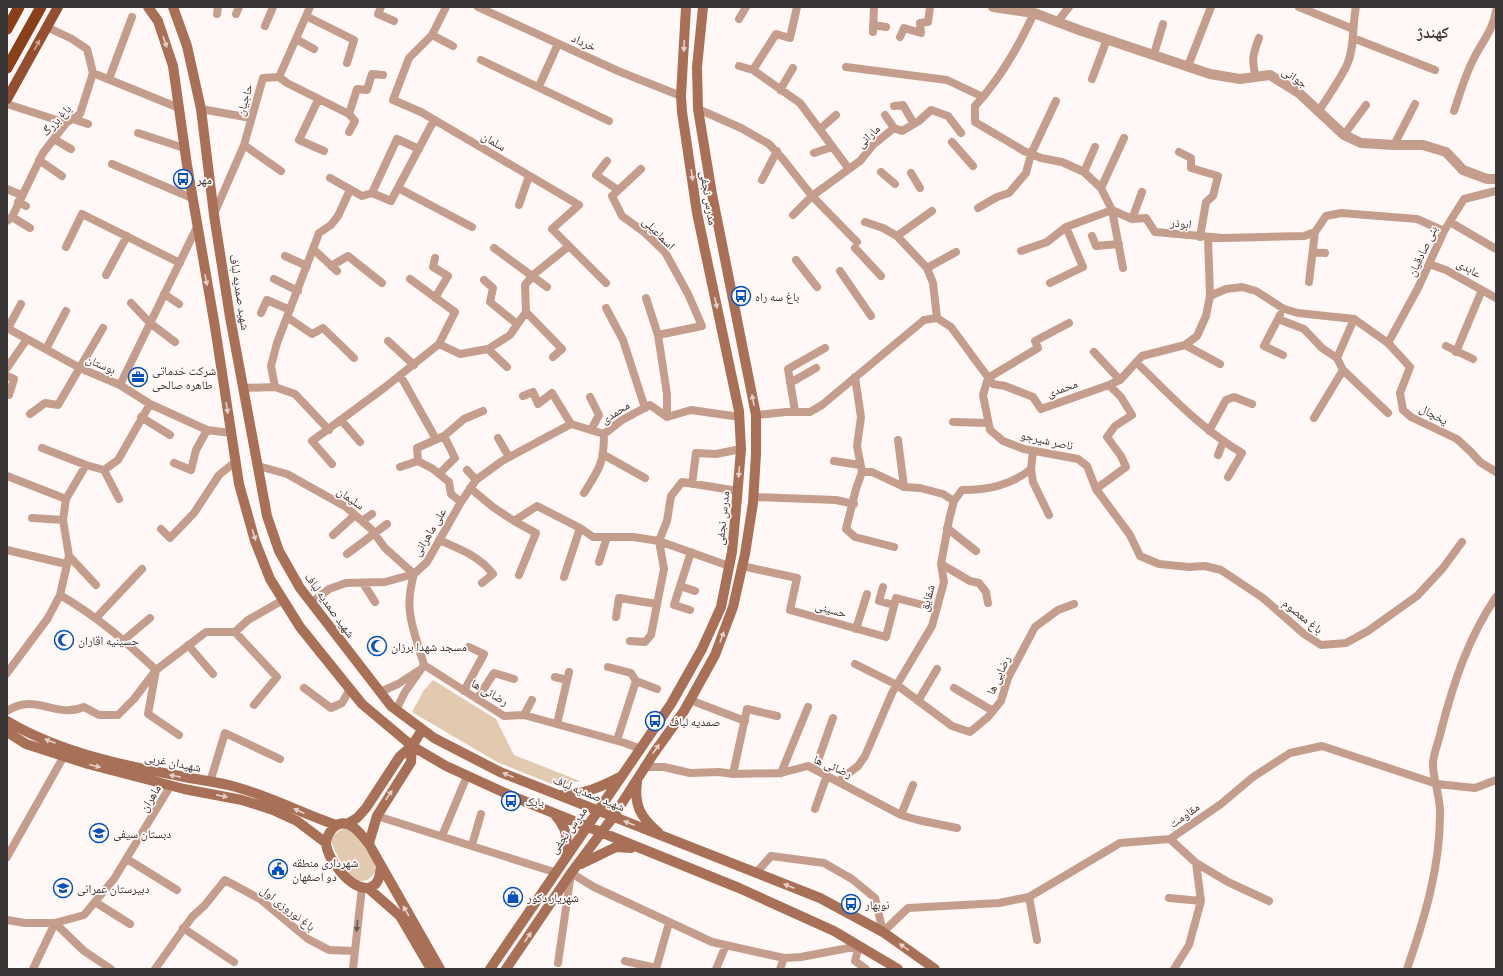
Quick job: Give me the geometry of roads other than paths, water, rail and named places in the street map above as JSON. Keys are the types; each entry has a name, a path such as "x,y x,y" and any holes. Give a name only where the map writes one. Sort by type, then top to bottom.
{"highway":[{"path":"7,29 19,7"},
{"path":"7,68 41,7"}],"main road":[{"path":"7,99 58,7"},
{"path":"148,7 158,21 173,66 184,148 239,484 255,541 270,579 300,627 362,704 412,746 446,766 587,827 746,892 834,931 898,969"},
{"name":"شهید صمدیه لباف","path":"173,7 187,46 201,109 214,215 243,388 267,516 279,551 300,588 380,692 396,710 422,730 434,738 500,772 820,898 883,932 936,969"},
{"name":"مدرس نجفی","path":"490,969 554,872 587,827 671,704 702,649 721,607 729,566 738,490 741,449 740,417 697,213 681,96 686,7"},
{"name":"مدرس نجفی","path":"506,969 574,870 613,817 644,767 690,700 715,656 733,607 742,566 753,497 756,454 756,415 712,194 698,109 697,67 703,7"},
{"path":"7,86 18,78"},
{"path":"202,253 220,250"},
{"path":"706,256 724,251"},
{"name":"شهیدان غربی","path":"7,721 27,733 85,754 128,766 236,787 276,800 308,816 336,825"},
{"path":"347,824 356,818 366,808 400,756 412,746 422,730"},
{"name":"شهیدان غربی","path":"7,732 26,744 88,764 171,785 242,800 273,810 297,821 326,843"},
{"path":"369,844 377,816 411,762 412,746"},
{"path":"559,795 580,794 598,788 622,776"},
{"path":"637,779 635,796 640,811 646,822 664,837"},
{"path":"554,813 564,826 568,840 566,856"},
{"path":"381,866 380,878 375,885 365,887 356,886 348,880 334,863 326,843 330,832 336,825 343,823 354,826 369,844 440,969"},
{"path":"574,870 601,852 616,847 641,848"},
{"path":"365,887 400,916 431,969"}],"street":[{"path":"265,26 273,7"},
{"path":"381,7 378,14 394,21"},
{"name":"سلمان","path":"446,7 432,35 409,58 400,77 394,100 434,120 578,205 552,229 606,283"},
{"name":"خرداد","path":"478,7 558,44 681,96"},
{"path":"739,19 746,7"},
{"path":"753,70 776,34 790,38 797,7"},
{"path":"874,7 873,29 886,27"},
{"path":"900,37 904,28 921,32 920,23 928,22 930,7"},
{"path":"998,8 1034,13 1058,21 1069,7"},
{"path":"1188,66 1211,7"},
{"path":"1299,7 1353,29"},
{"path":"1318,112 1347,64 1353,38 1356,7"},
{"path":"347,63 354,40 307,10 279,77 318,100 338,107 349,114 355,121 349,132"},
{"path":"1454,111 1474,59 1486,39 1494,21 1496,11"},
{"path":"1034,13 1026,31 983,97 975,106 975,122 1031,154 1041,158 1062,162 1084,172 1101,188 1112,210 1123,268"},
{"path":"109,79 132,17"},
{"name":"جوانی","path":"1058,21 1079,30 1210,74 1240,79 1270,75 1299,93 1344,135 1361,143 1423,145 1446,152 1463,170 1487,179 1496,179"},
{"path":"1154,54 1163,24"},
{"path":"47,27 72,39 87,49 93,73 179,108"},
{"path":"432,35 452,46"},
{"path":"1256,77 1253,66 1253,54 1259,38"},
{"path":"1353,38 1435,70"},
{"path":"296,39 314,49"},
{"path":"1092,79 1107,39"},
{"path":"539,86 558,44"},
{"path":"481,60 539,86 609,121"},
{"path":"739,66 753,70 800,103 849,169"},
{"path":"846,67 947,80 983,97"},
{"path":"780,90 793,68"},
{"name":"باغ بزرگ","path":"10,219 39,160 54,139 70,121 80,114 93,73"},
{"path":"349,114 357,89 367,90 372,74 383,75"},
{"name":"حاجیان","path":"214,215 244,145 262,78 279,77"},
{"path":"318,100 299,140 324,151"},
{"path":"978,208 997,197 1009,193 1026,173 1031,154 1056,100"},
{"path":"7,104 70,121 88,124"},
{"path":"1394,145 1414,104"},
{"path":"894,106 903,105 914,124"},
{"path":"1344,135 1366,105"},
{"path":"201,109 251,118"},
{"path":"698,109 742,128 769,144 777,151 812,196 856,245 881,276"},
{"name":"مارانی","path":"792,215 812,196 860,161 873,144 894,128 902,131 932,110 948,116 961,133"},
{"path":"820,129 836,115"},
{"path":"885,115 894,128"},
{"path":"372,192 391,201 434,120"},
{"path":"138,133 184,148"},
{"path":"1101,188 1124,138"},
{"path":"54,139 71,149"},
{"path":"330,178 362,196 372,192 397,139 419,149"},
{"path":"952,142 973,166"},
{"path":"244,145 281,172"},
{"path":"814,153 832,146"},
{"path":"1084,172 1095,147"},
{"path":"762,180 777,151"},
{"name":"محمدی","path":"937,318 951,327 993,384 1005,386 1033,397 1041,409 1120,380 1142,356 1185,345 1197,336 1206,316 1210,296 1204,237 1206,202 1213,196 1218,176 1191,168 1191,158 1179,152"},
{"path":"39,160 62,176"},
{"path":"608,161 596,175 618,190 640,168"},
{"path":"112,164 192,198"},
{"path":"881,172 895,184"},
{"path":"911,173 920,188"},
{"path":"518,205 529,176"},
{"path":"398,188 472,227"},
{"path":"7,189 20,199 26,206"},
{"path":"275,387 271,366 306,266 319,233 331,225 338,216 350,190"},
{"name":"اسماعیلی","path":"618,190 612,196 622,216 644,232 665,252 688,294 702,326 658,335"},
{"name":"بنی صادقیان","path":"1388,343 1418,288 1444,231 1464,199 1496,191"},
{"path":"1132,219 1142,192"},
{"path":"1021,251 1047,242 1066,227 1112,210"},
{"name":"ابوذر","path":"1112,210 1132,219 1146,218 1155,232 1204,237 1270,238 1304,236 1315,232"},
{"path":"896,236 932,211"},
{"path":"1309,282 1315,232 1326,216 1341,213 1417,219 1444,231"},
{"path":"66,247 82,214 180,263"},
{"path":"10,219 30,228"},
{"path":"756,415 795,411 810,412 822,405 924,320 937,318 933,283 927,268 896,236 883,228 865,222"},
{"path":"1450,222 1496,249"},
{"path":"120,385 197,227"},
{"path":"1050,283 1083,267 1066,227"},
{"path":"106,275 127,236"},
{"path":"1092,236 1096,246 1119,244"},
{"path":"439,344 460,354 488,350 510,335 526,312 525,284 533,275 568,246"},
{"path":"494,248 548,287"},
{"path":"313,249 334,268 348,256 382,284"},
{"path":"927,268 956,252"},
{"path":"1313,252 1325,252"},
{"path":"285,256 306,266"},
{"path":"435,258 433,267 448,276 435,298"},
{"path":"796,260 817,287"},
{"name":"عابدی","path":"1429,264 1446,270 1496,298"},
{"path":"840,271 871,316"},
{"path":"274,279 298,291"},
{"path":"332,464 312,441 329,430 439,344 455,312 410,279"},
{"path":"484,280 493,288 490,302 517,324"},
{"path":"1210,296 1226,290 1242,287 1256,291 1284,309 1298,313 1354,319 1388,343"},
{"path":"1456,352 1482,290"},
{"path":"164,294 178,304"},
{"path":"646,298 658,335 667,394 667,418 691,410 740,417"},
{"path":"261,313 267,300 289,313 312,334 323,328 354,358"},
{"path":"131,303 150,323 175,342"},
{"path":"7,328 21,304"},
{"path":"606,308 623,340 645,408"},
{"path":"1283,354 1264,346 1284,309"},
{"path":"46,349 66,311"},
{"path":"526,312 562,349 553,357"},
{"path":"1278,319 1304,329 1322,348 1337,358 1343,370 1388,413"},
{"path":"1337,358 1354,319"},
{"path":"988,378 1038,348 1035,341 1069,323"},
{"name":"بوستان","path":"7,328 80,368 120,385 150,404 207,430 231,433"},
{"path":"30,414 46,403 58,405 103,328"},
{"path":"7,368 27,339"},
{"path":"388,341 414,364"},
{"name":"یخچال","path":"1388,343 1410,367 1400,393 1403,410 1411,417 1457,439 1480,462 1496,472"},
{"path":"1185,345 1220,364"},
{"path":"1446,346 1473,359"},
{"path":"795,411 788,369 825,348"},
{"path":"488,350 507,367"},
{"path":"1094,352 1120,380"},
{"path":"1136,362 1196,421 1223,442 1242,453 1228,477"},
{"path":"790,383 816,368"},
{"path":"1314,418 1343,370"},
{"path":"400,375 455,458 439,474"},
{"path":"7,376 14,379 10,395"},
{"path":"855,377 861,417 857,446 861,469 854,504 846,529 856,537 894,547"},
{"name":"ناصر شیرجو","path":"988,378 982,395 990,430 1003,441 1033,451 1078,459 1087,466 1096,489 1122,524"},
{"path":"1096,489 1126,467 1121,456 1107,437 1115,426 1132,416 1121,397 1109,385"},
{"path":"243,388 275,387 295,394 329,430"},
{"path":"520,574 536,533 493,507 470,488 476,480 509,457 571,424 552,393 538,404 534,392 523,396"},
{"path":"590,397 599,415 591,430"},
{"path":"1209,431 1226,400 1234,397 1252,404"},
{"path":"104,470 118,460 141,417 150,404"},
{"name":"محمدی","path":"571,424 604,434 622,420 650,405 667,418"},
{"path":"418,461 417,448 440,437 464,419 483,411"},
{"path":"141,417 170,435"},
{"path":"341,420 360,442"},
{"path":"953,422 988,423"},
{"path":"174,463 191,470 196,450 207,430"},
{"path":"584,493 599,469 604,455 604,434"},
{"path":"498,438 509,457"},
{"path":"898,440 904,487"},
{"path":"1218,455 1223,442"},
{"path":"42,448 86,465 104,470 119,500"},
{"path":"692,484 696,453 716,454 741,449"},
{"path":"1033,451 1030,469 1034,482 1049,515"},
{"path":"604,455 645,478"},
{"path":"400,467 418,461"},
{"path":"418,461 449,482 451,494 461,502"},
{"path":"834,461 872,472 904,487 920,488 943,494 954,501 962,490 984,490 1005,484 1021,478 1030,469"},
{"path":"161,529 170,538 194,513 218,475 235,462"},
{"path":"7,673 48,618 60,595 68,560 63,520 66,499 86,465"},
{"name":"سلیمان","path":"258,466 287,474 346,507 375,534 385,548 414,574"},
{"path":"467,470 476,480"},
{"path":"7,476 66,499"},
{"path":"630,641 645,642 650,635 664,570 659,540 667,521 671,496 682,482 738,490"},
{"name":"علی ماهرانی","path":"311,603 329,589 346,583 385,582 414,574 428,562 439,540 470,488"},
{"path":"753,497 836,500 854,504"},
{"name":"شقایق","path":"839,781 858,766 865,756 872,742 879,721 897,685 932,626 944,582 942,564 947,528 954,501"},
{"path":"514,521 537,506 580,528 593,537 633,537 659,540 729,566"},
{"path":"362,521 372,514"},
{"path":"333,535 354,515"},
{"path":"32,518 63,520"},
{"path":"347,554 387,524"},
{"name":"باغ معصوم","path":"1122,524 1140,556 1159,564 1189,568 1205,566 1221,570 1263,598 1304,634 1321,645 1346,643 1368,631 1417,596 1443,568 1462,542"},
{"path":"564,577 580,528"},
{"path":"947,528 976,550"},
{"path":"600,562 607,537"},
{"path":"439,540 466,551 486,565 493,574 482,583"},
{"path":"7,550 68,560 96,585"},
{"path":"690,610 674,605 691,552"},
{"path":"942,564 970,580 979,583 986,592 988,602"},
{"name":"حسینی","path":"742,566 797,578 790,610 886,637 894,605"},
{"path":"96,618 142,569"},
{"path":"414,574 409,591 409,616 424,665"},
{"path":"363,583 375,602"},
{"path":"680,586 695,591"},
{"path":"883,587 879,601 894,605 896,598 923,605"},
{"path":"856,629 867,594"},
{"path":"60,595 96,618 124,640 156,670"},
{"path":"1407,969 1418,936 1436,863 1440,814 1433,764 1448,702 1465,653 1481,618 1496,597"},
{"path":"616,617 619,598 657,604"},
{"path":"7,711 17,705 34,703 57,709 76,710 84,707 99,715 118,715 134,699 156,670 206,632 235,632 248,620 283,600"},
{"name":"رضایی ها","path":"855,664 897,685 952,726 970,732 993,711 1001,701 1008,678 1035,627 1058,610 1074,604"},
{"path":"124,640 150,618"},
{"path":"235,632 277,677 254,705"},
{"path":"188,645 213,674"},
{"path":"464,691 484,654 469,647"},
{"path":"380,692 415,674 424,665"},
{"path":"396,710 405,692 424,665"},
{"name":"رضائی ها","path":"424,665 504,716 524,715 617,740 640,749"},
{"path":"608,667 631,673 636,682 657,689"},
{"path":"918,701 937,669"},
{"path":"156,670 148,714 179,735"},
{"path":"477,699 494,673 514,679"},
{"path":"555,677 568,676 557,724"},
{"path":"617,740 636,682"},
{"path":"304,688 332,708 342,703 350,689"},
{"path":"954,688 993,711"},
{"path":"524,715 532,700"},
{"path":"690,700 745,721"},
{"path":"781,773 808,706"},
{"path":"733,774 748,709 777,716"},
{"path":"815,769 833,718"},
{"path":"210,782 225,733 280,759"},
{"name":"مقاومت","path":"883,932 908,908 1000,903 1029,897 1120,843 1170,839 1221,804 1253,777 1290,753 1322,746 1437,784 1475,788 1496,780"},
{"path":"7,857 64,756"},
{"name":"رضائی ها","path":"644,767 664,767 690,773 719,772 733,774 781,773 808,766 901,815 957,828"},
{"path":"815,809 827,775"},
{"path":"442,836 467,776"},
{"name":"ماهران","path":"7,920 25,923 55,923 84,915 114,879 171,785"},
{"path":"901,815 913,785"},
{"path":"472,845 481,814"},
{"path":"377,816 554,872"},
{"path":"1170,839 1196,863 1228,882 1269,901"},
{"path":"756,873 771,856 824,864 852,879 876,898 883,932"},
{"path":"127,858 177,890"},
{"path":"1174,969 1189,945 1201,901 1196,863"},
{"path":"574,870 594,887 712,942 784,958 801,957 859,946 855,961 866,969"},
{"path":"558,963 574,870"},
{"name":"باغ نوروزی اول","path":"155,969 184,928 225,880 260,899 308,939 329,950 354,951"},
{"path":"353,969 354,951 365,887"},
{"path":"1029,897 1037,940"},
{"path":"1169,898 1201,901"},
{"path":"95,902 130,924"},
{"path":"33,969 55,923 84,951 111,969"},
{"path":"625,961 656,969 669,923"},
{"path":"184,928 234,962"},
{"path":"716,969 726,945"},
{"path":"780,969 784,958"}],"place":[{"name":"مهر","path":"183,179"},
{"name":"باغ سه راه","path":"741,296"},
{"name":"شرکت خدماتی طاهره صالحی","path":"138,377"},
{"name":"حسینیه اقاران","path":"64,640"},
{"name":"مسجد شهدا برزان","path":"377,646"},
{"name":"صمدیه لباف","path":"655,721"},
{"name":"بابک","path":"511,801"},
{"name":"دبستان سیفی","path":"99,833"},
{"name":"شهرداری منطقه دو اصفهان","path":"278,869"},
{"name":"دبیرستان عمرانی","path":"63,888"},
{"name":"شهریار دکور","path":"513,897"},
{"name":"نوبهار","path":"851,904"}],"district":[{"name":"کهندژ","path":"1433,32"}]}
